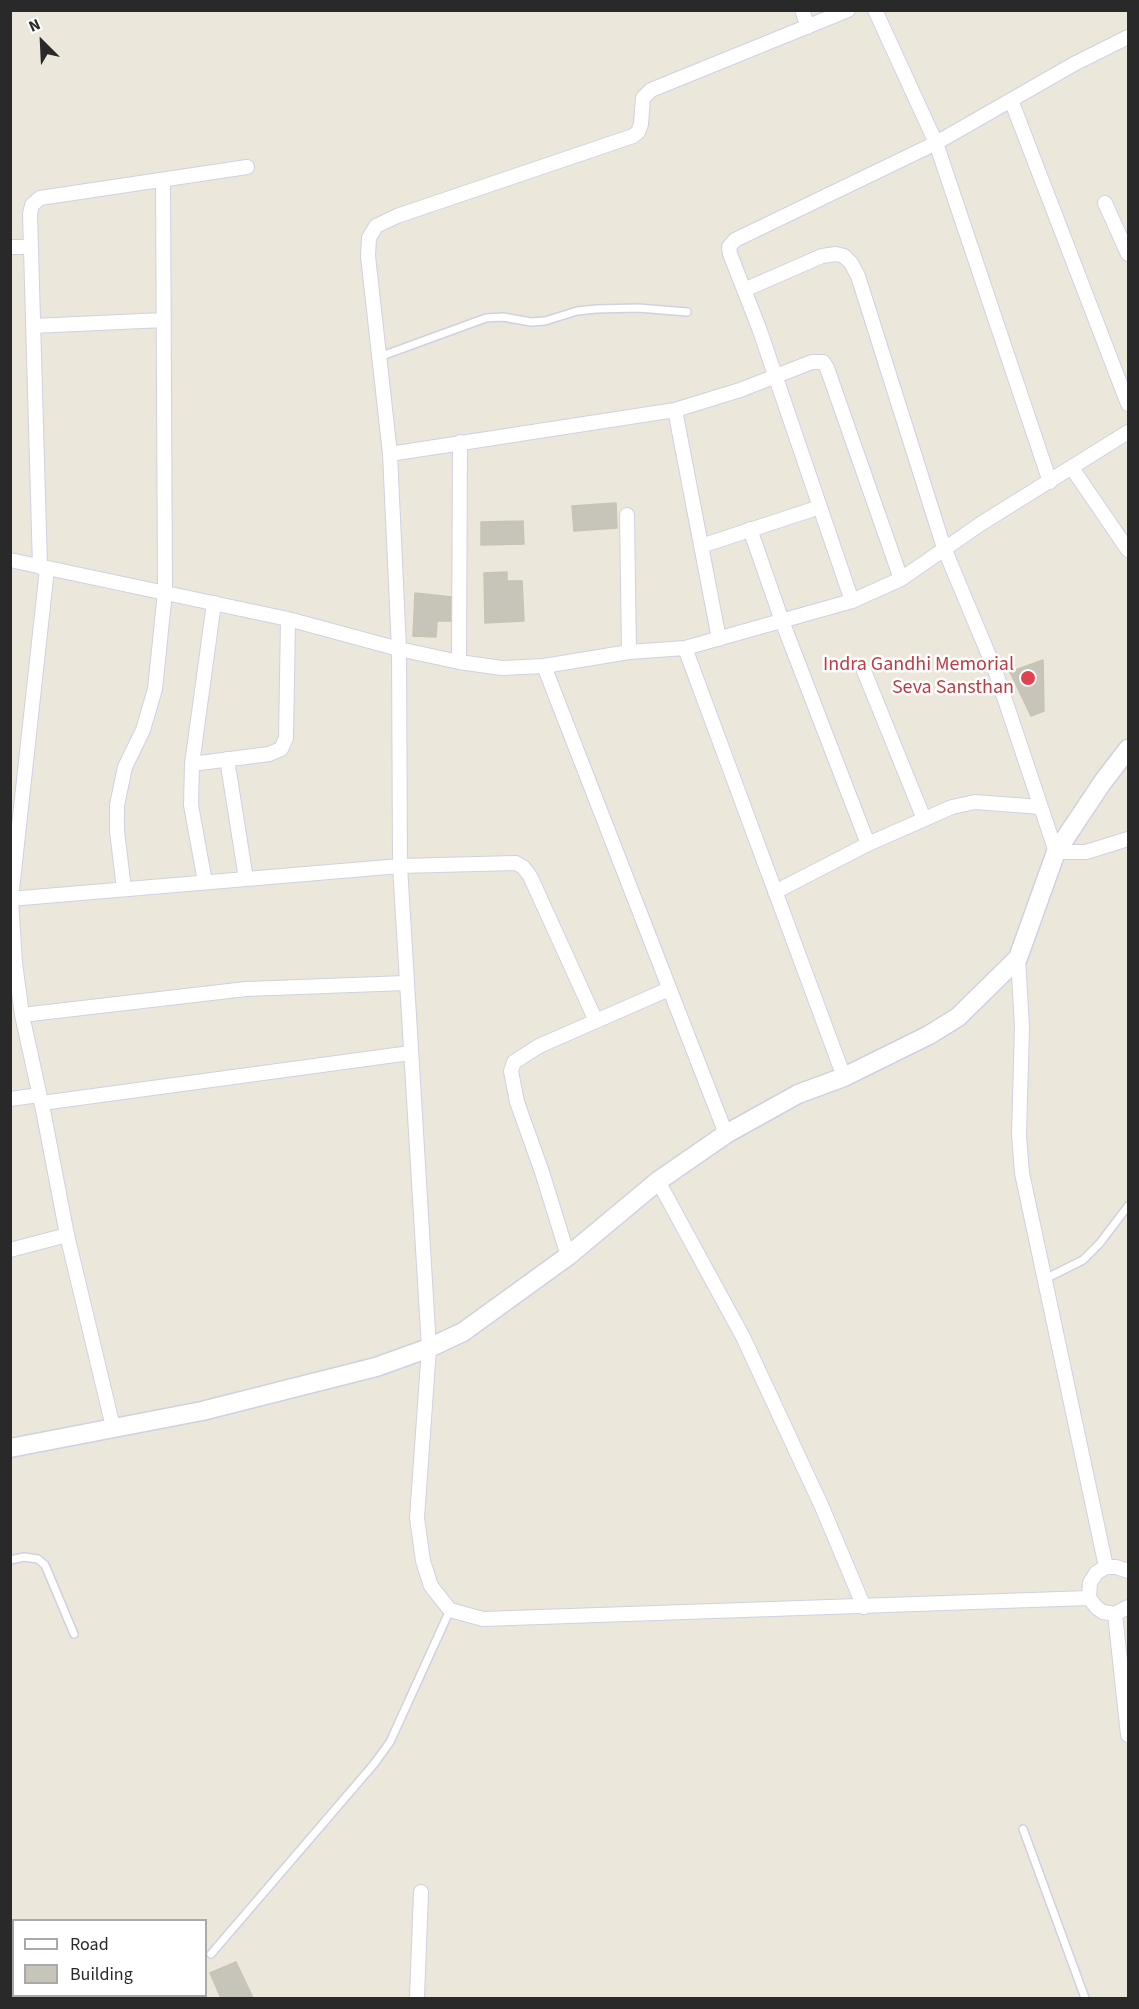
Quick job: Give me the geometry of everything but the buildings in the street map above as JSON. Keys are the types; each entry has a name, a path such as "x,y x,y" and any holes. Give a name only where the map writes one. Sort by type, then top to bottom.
{"street":[{"path":"802,10 808,27"},
{"path":"848,10 651,90 643,98 641,124 638,132 633,136 397,216 376,226 369,238 368,256 390,454 399,649 400,866 405,983 429,1348 417,1518 423,1561 431,1586 450,1610 483,1619 1089,1598"},
{"path":"875,10 936,143 1050,482"},
{"path":"852,601 729,247 735,240 936,143 1074,63 1128,37"},
{"path":"1011,100 1128,404"},
{"path":"113,1427 67,1235 22,1015 15,963 11,899 44,568 30,214 32,205 40,198 248,167"},
{"path":"124,889 117,831 117,805 124,767 143,730 155,689 165,592 163,181"},
{"path":"1105,203 1128,254"},
{"path":"10,247 31,247"},
{"path":"744,290 822,256 836,254 844,256 852,263 944,548 995,670 1056,852"},
{"path":"33,326 164,320"},
{"path":"390,454 675,410 740,390 812,362 823,362 901,579"},
{"path":"675,410 719,639"},
{"path":"10,560 288,619 399,649 459,662 502,668 544,666 629,652 685,648 852,601 901,579 944,548 1128,432"},
{"path":"459,662 460,442"},
{"path":"1072,468 1128,550"},
{"path":"701,546 820,507"},
{"path":"627,515 629,652"},
{"path":"750,530 782,621 868,844"},
{"path":"205,882 191,805 192,764 214,603"},
{"path":"192,764 269,754 281,749 286,738 288,619"},
{"path":"685,648 844,1077"},
{"path":"544,666 726,1134"},
{"path":"864,671 924,819"},
{"path":"1106,1567 1022,1173 1019,1135 1022,1017 1018,958 1056,852 1102,783 1128,749"},
{"path":"227,759 246,879"},
{"path":"775,892 868,844 952,807 975,802 1041,807"},
{"path":"1056,852 1086,852 1128,843"},
{"path":"11,899 400,866 516,864 523,867 530,876 596,1021"},
{"path":"10,1448 202,1411 376,1367 429,1348 462,1332 568,1256 658,1181 726,1134 798,1094 844,1077 929,1035 958,1017 1018,958"},
{"path":"22,1015 255,988 405,983"},
{"path":"568,1256 517,1102 511,1071 514,1062 539,1046 669,988"},
{"path":"10,1099 40,1099 410,1053"},
{"path":"658,1181 743,1337 822,1507 864,1606"},
{"path":"10,1250 67,1235"},
{"path":"1128,1571 1106,1567 1096,1573 1090,1583 1089,1598 1096,1608 1103,1612 1115,1614 1128,1607"},
{"path":"1115,1614 1128,1735"},
{"path":"417,1998 422,1892"}],"lane":[{"path":"379,357 486,318 503,317 531,322 596,309 638,308 687,312"},
{"path":"1045,1280 1083,1260 1100,1243 1128,1206"},
{"path":"10,1560 24,1557 38,1559 45,1565 74,1634"},
{"path":"211,1954 374,1764 390,1742 450,1610"},
{"path":"1023,1829 1085,1998"}],"place":[{"name":"Indra Gandhi Memorial Seva Sansthan","path":"1028,678"}]}
